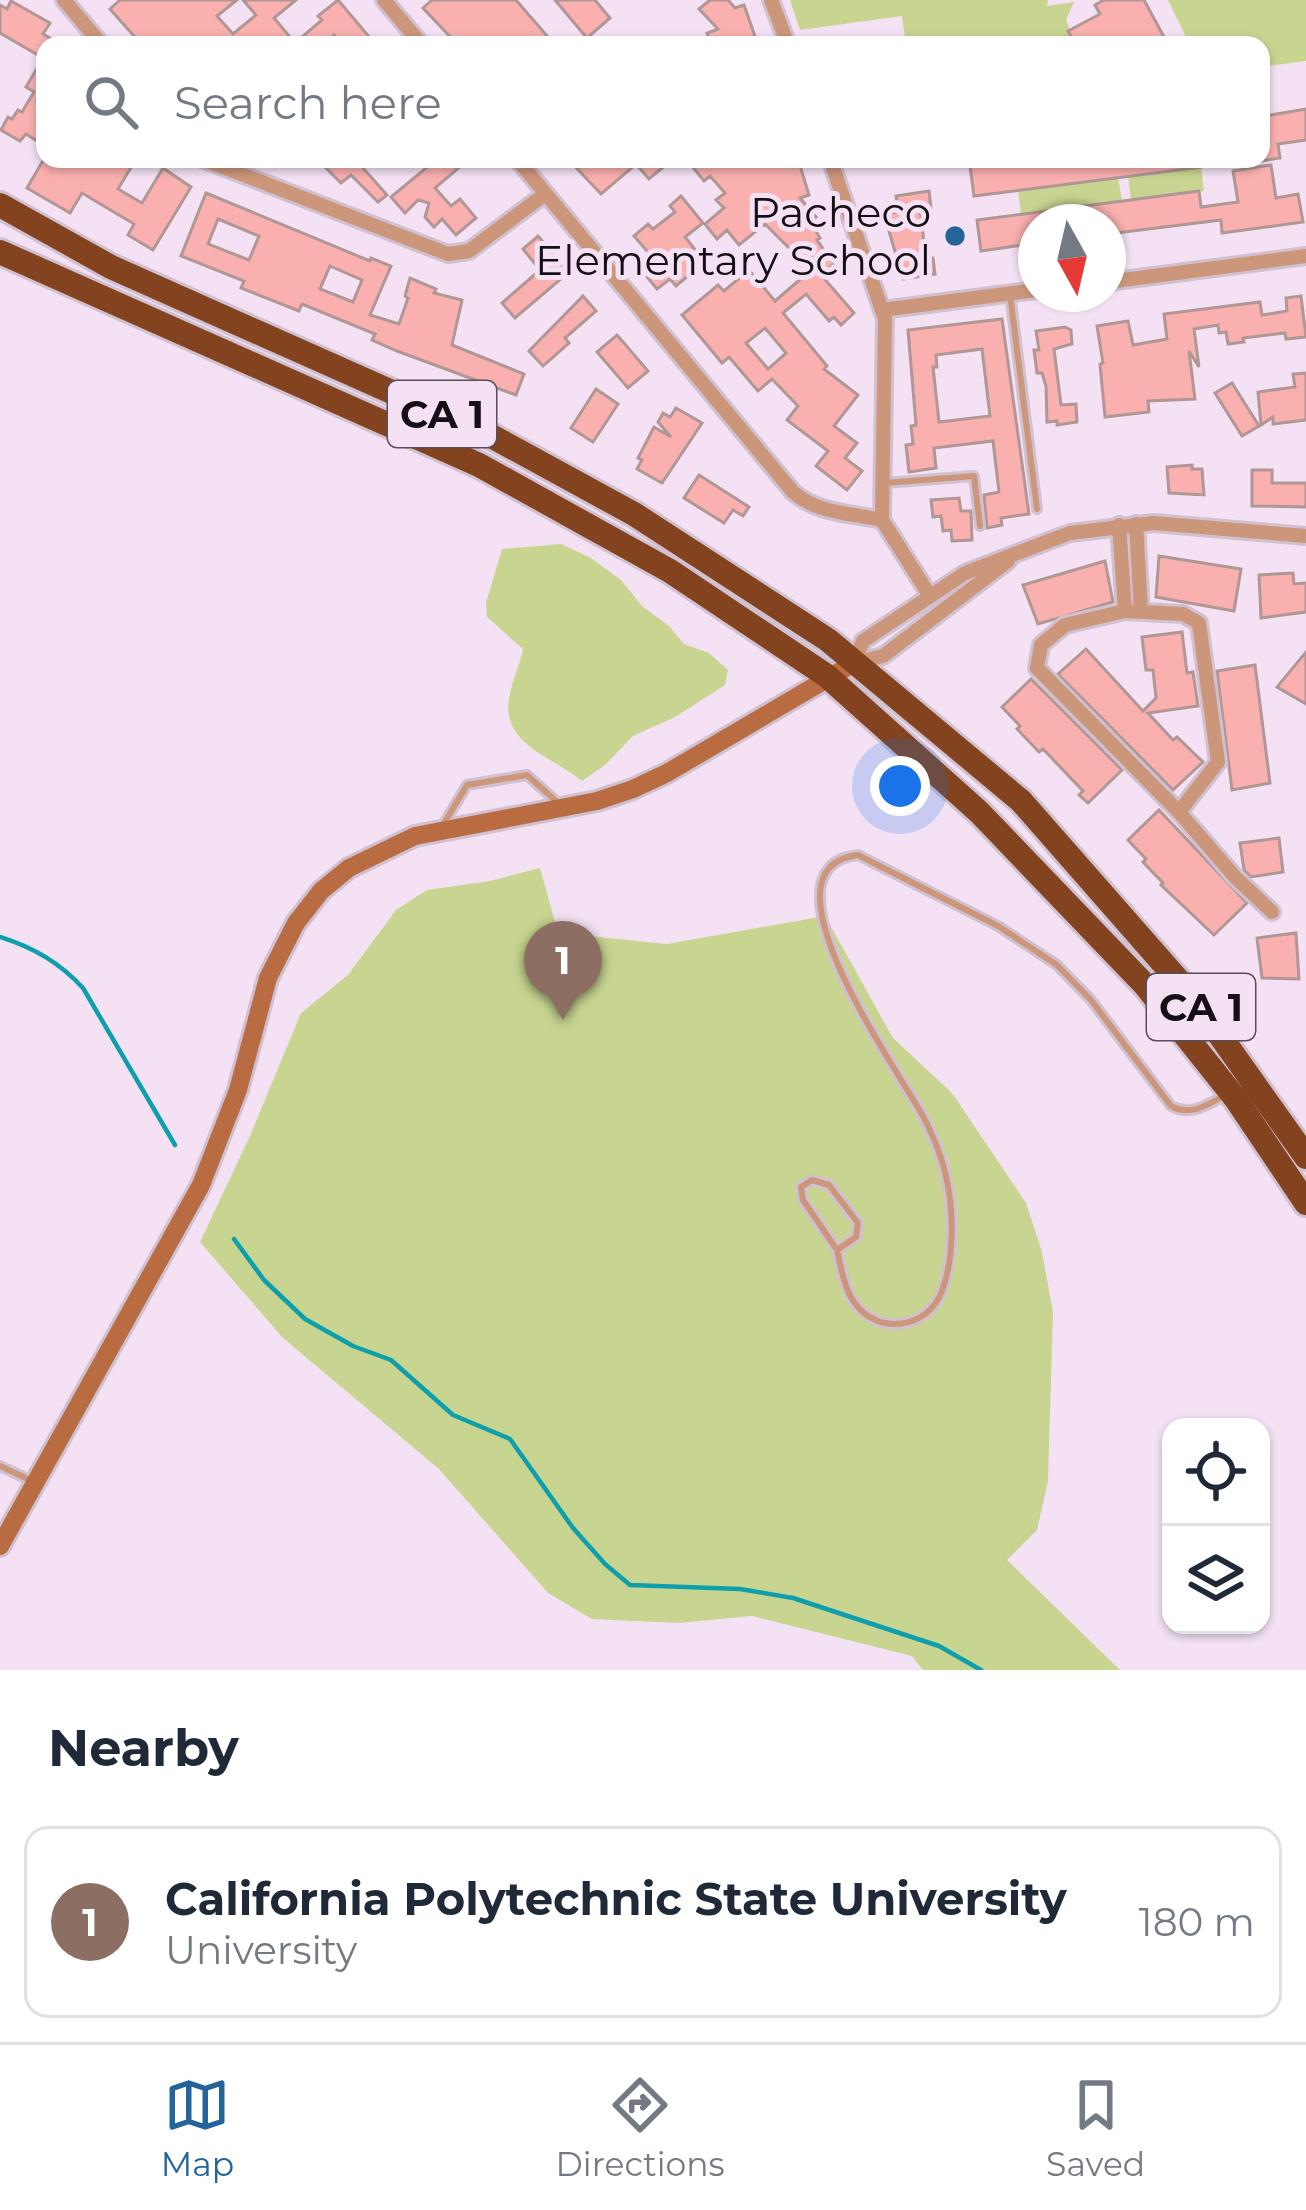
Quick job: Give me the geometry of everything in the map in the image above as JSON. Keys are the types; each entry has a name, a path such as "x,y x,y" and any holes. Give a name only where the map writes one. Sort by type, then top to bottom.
{"highway":[{"name":"CA 1","path":"0,205 111,268 493,437 704,556 828,640 1021,801 1192,996 1306,1157"},
{"name":"CA 1","path":"0,252 479,465 670,571 827,676 979,812 1067,899 1145,985 1231,1093 1306,1203"}],"street":[{"path":"64,0 94,36"},
{"path":"384,0 414,36"},
{"path":"771,0 785,36"},
{"path":"225,168 448,254 469,251 545,194"},
{"path":"525,168 793,492 808,505 882,520"},
{"path":"833,168 885,320 882,520 930,596"},
{"path":"1126,280 1306,256"},
{"path":"882,310 1018,293"},
{"path":"854,663 863,641 965,573 1070,532 1127,524 1306,536"},
{"path":"1127,524 1133,611"},
{"path":"0,1546 185,1217 238,1090 268,978 296,922 321,891 349,868 402,841 597,801 667,773 827,676 884,656 1023,550"},
{"path":"1179,812 1218,762 1199,623 1183,614 1133,611 1065,625 1041,645 1037,668 1272,912"}],"lane":[{"path":"1010,294 1037,509"},
{"path":"883,483 974,476 980,526"},
{"path":"440,831 467,785 527,775 565,808"},
{"path":"837,1250 856,1238 859,1223 829,1185 812,1180 801,1187 802,1200 837,1250 853,1301 868,1318 888,1325 907,1324 941,1294 951,1231 945,1170 925,1121 843,978 825,935 820,886 828,868 842,857 858,855 998,926 1057,965 1090,1000 1171,1106 1181,1112 1199,1109 1231,1093"},
{"path":"0,1466 35,1482"}],"green space":[{"path":"790,0 1048,0 1047,6 1074,2 1066,20 1072,36 905,36 902,16 800,30"},
{"path":"1168,0 1306,0 1306,61 1270,66 1270,36 1186,36"},
{"path":"1162,168 1201,168 1204,191 1131,200 1128,176"},
{"path":"1118,177 1122,201 1020,204 1018,190"},
{"path":"561,544 621,580 684,644 709,653 728,670 725,685 675,717 633,736 582,781 530,747 512,725 510,694 523,649 487,617 486,603 502,549"},
{"path":"540,868 558,933 667,944 825,916 893,1038 952,1093 1026,1203 1042,1252 1053,1312 1048,1481 1037,1530 1007,1560 1120,1670 923,1670 912,1656 752,1616 678,1623 592,1619 548,1593 439,1469 283,1338 200,1242 301,1013 348,975 396,910 427,890"}],"building":[{"path":"120,0 237,0 217,16 233,34 256,15 243,0 296,0 274,18 289,36 134,36 110,9"},
{"path":"338,0 368,36 303,36"},
{"path":"432,0 516,0 547,36 449,36 423,8"},
{"path":"555,0 595,0 610,18 585,36"},
{"path":"710,0 728,0 735,8 744,5 755,36 708,36 718,29 699,9"},
{"path":"1104,0 1144,0 1163,36 1071,36 1068,31 1100,14 1095,5"},
{"path":"11,1 50,23 43,34 46,36 36,36 36,54 0,33 0,5 7,9"},
{"path":"36,70 36,140 26,134 20,141 1,130 8,117 22,112 34,92 26,87"},
{"path":"1306,109 1306,140 1278,144 1280,158 1270,160 1270,115"},
{"path":"39,168 131,168 118,189 142,203 163,168 191,187 153,250 128,235 134,224 82,193 70,213 27,188"},
{"path":"326,168 363,168 387,195 378,202 351,175 341,183"},
{"path":"426,168 458,168 435,188 451,206 460,199 476,218 456,235 442,219 434,227 425,217 429,203 418,200 405,213 391,197"},
{"path":"576,168 631,168 601,194"},
{"path":"639,168 662,168 649,179"},
{"path":"693,168 801,168 809,195 800,198 816,217 810,221 817,240 834,264 821,275 854,313 841,325 834,317 829,321 806,294 783,313 827,366 824,369 858,395 834,426 857,443 845,458 862,471 847,490 816,466 828,451 787,420 798,406 772,379 758,391 729,357 722,363 682,315 718,285 724,291 749,270 775,301 803,277 795,267 802,261 765,224 739,245 727,230 717,239 705,224 724,208 716,200 725,193 710,176 704,181","holes":["765,328 786,353 768,369 746,343"]},
{"path":"970,168 1194,168 974,196"},
{"path":"1270,168 1276,198 1298,194 1303,222 1222,233 1221,220 1126,232 1126,204 1099,204 1199,191 1201,207 1238,202 1233,171"},
{"path":"929,191 931,208 920,209 935,274 903,279 884,214 898,212 896,196"},
{"path":"206,193 391,266 370,315 399,324 410,278 436,289 434,293 462,300 452,345 524,374 516,395 397,351 372,340 375,334 302,304 299,311 241,288 244,281 181,256","holes":["218,219 259,236 249,260 208,244","330,266 362,280 353,302 320,289"]},
{"path":"681,196 703,223 685,237 705,262 676,286 670,279 657,289 647,277 660,266 634,236 675,212 670,206"},
{"path":"1018,215 1018,246 981,251 977,220"},
{"path":"538,236 569,272 515,318 502,303 540,270 523,249"},
{"path":"583,296 596,311 543,366 529,351"},
{"path":"1301,296 1306,337 1286,339 1285,333 1228,344 1226,332 1219,333 1218,325 1194,329 1199,367 1189,351 1195,399 1148,401 1149,412 1105,417 1097,326 1128,321 1133,345 1167,339 1164,314 1260,302 1262,315 1287,311 1286,298"},
{"path":"1002,319 1029,514 1001,518 1002,525 987,528 984,495 999,492 993,441 934,448 936,468 909,472 906,445 913,444 911,426 916,425 908,330","holes":["982,349 990,416 939,422 936,355"]},
{"path":"1071,330 1072,344 1054,349 1061,405 1076,404 1077,422 1057,425 1057,421 1047,422 1046,386 1042,373 1037,373 1034,350 1039,350 1036,331"},
{"path":"617,335 648,371 628,388 597,352"},
{"path":"1306,373 1306,420 1273,424 1273,417 1261,425 1258,392 1295,387 1293,374"},
{"path":"1232,383 1259,426 1242,436 1215,393"},
{"path":"596,389 618,404 593,442 571,428"},
{"path":"676,408 702,423 662,483 637,469 642,460 638,458 654,427 671,437 658,422 663,413 670,417"},
{"path":"1192,465 1192,469 1202,469 1204,495 1169,493 1167,467"},
{"path":"1252,470 1272,470 1272,483 1306,483 1306,507 1252,506"},
{"path":"699,475 749,507 743,516 733,510 724,523 684,498"},
{"path":"959,498 961,511 971,511 972,540 952,541 951,530 943,531 941,516 933,517 931,500"},
{"path":"1159,556 1241,569 1234,611 1156,597"},
{"path":"1105,561 1113,602 1038,624 1023,585"},
{"path":"1293,573 1294,584 1306,583 1306,612 1261,618 1259,575"},
{"path":"1182,632 1187,673 1193,672 1198,706 1148,713 1203,762 1173,790 1058,674 1086,649 1143,711 1156,698 1142,637"},
{"path":"1306,652 1306,704 1277,687"},
{"path":"1255,665 1270,783 1232,790 1217,671"},
{"path":"1031,679 1122,770 1088,803 1079,795 1083,791 1043,749 1039,752 1002,707"},
{"path":"1159,810 1247,903 1214,935 1161,885 1128,840"},
{"path":"1279,838 1283,872 1251,877 1244,870 1240,843"},
{"path":"1296,933 1299,979 1262,978 1257,938"}],"waterway":[{"path":"0,937 45,957 83,988 175,1145"},
{"path":"234,1239 264,1280 305,1319 353,1346 391,1360 453,1415 510,1439 573,1528 630,1585 740,1589 793,1598 939,1646 981,1670"}],"place":[{"name":"Pacheco Elementary School","path":"955,236"},
{"name":"California Polytechnic State University","path":"563,1020"}]}
